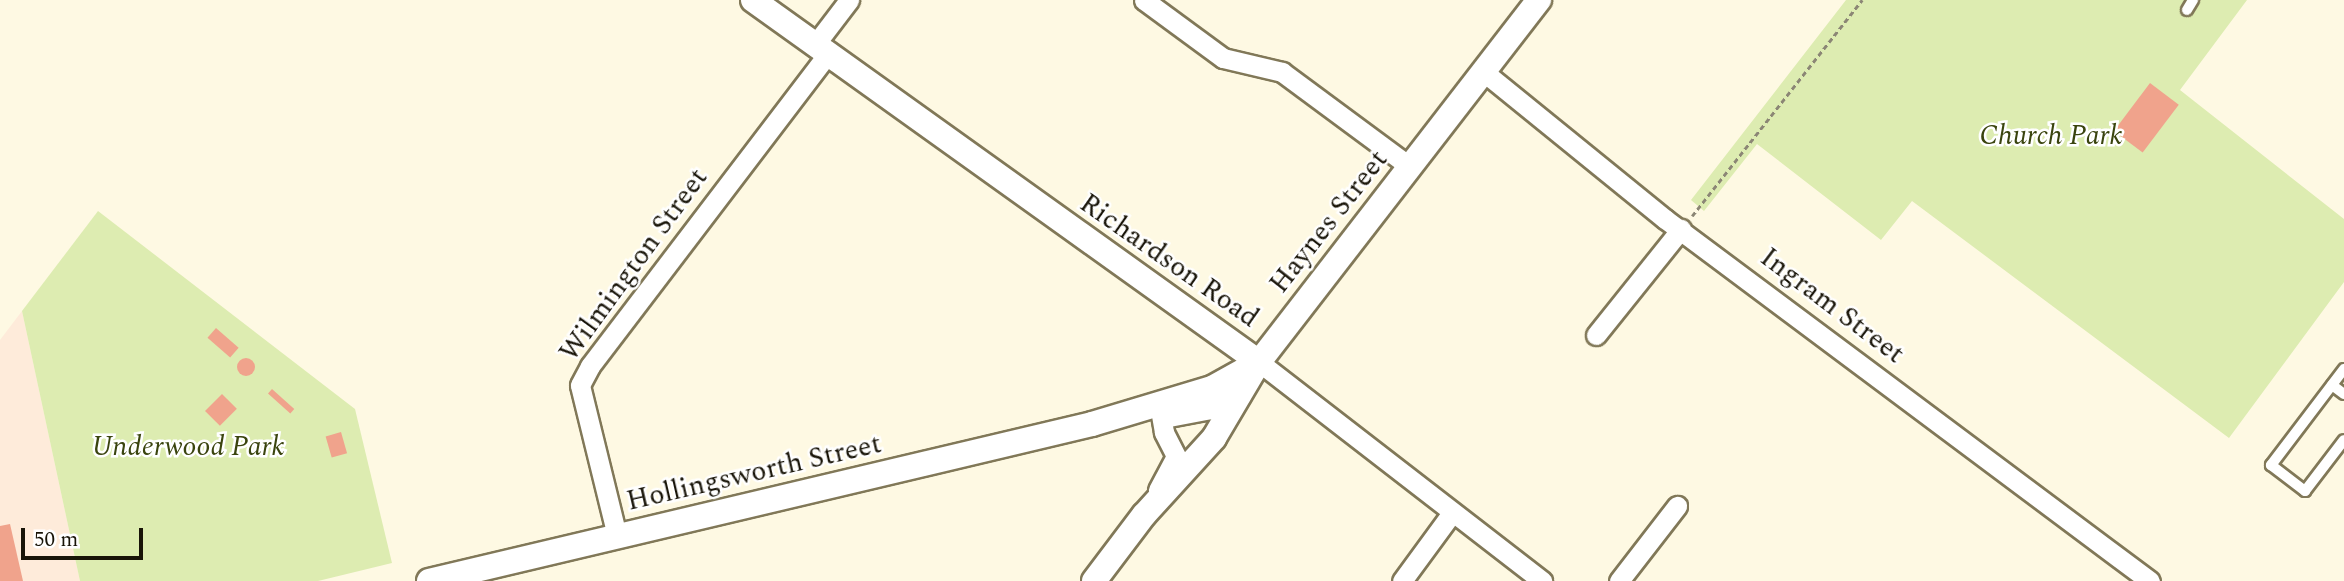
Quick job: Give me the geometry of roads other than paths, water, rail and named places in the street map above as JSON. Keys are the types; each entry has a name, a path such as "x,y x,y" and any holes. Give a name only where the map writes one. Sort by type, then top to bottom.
{"street":[{"name":"Richardson Road","path":"753,0 1259,362 1451,514 1542,581"},
{"path":"821,50 849,0"},
{"path":"1144,0 1223,58 1282,72 1409,166"},
{"name":"Haynes Street","path":"1094,581 1144,515 1214,438 1259,362 1539,0"},
{"name":"Wilmington Street","path":"617,536 580,385 590,366 821,50"},
{"name":"Ingram Street","path":"1484,72 1681,229 2150,581"},
{"path":"1595,335 1681,229"},
{"name":"Hollingsworth Street","path":"1160,410 1212,388 1259,362"},
{"name":"Hollingsworth Street","path":"429,581 1092,424 1160,410 1211,407 1239,394"},
{"name":"Haynes Street","path":"1144,515 1175,456 1160,410"},
{"path":"1619,581 1676,506"},
{"path":"1402,581 1451,514"}],"lane":[{"path":"2187,10 2193,0"},
{"path":"2344,369 2271,465 2305,491 2344,440"},
{"path":"2332,385 2344,394"}],"park label":[{"name":"Church Park","path":"2051,136"},
{"name":"Underwood Park","path":"188,447"}]}
